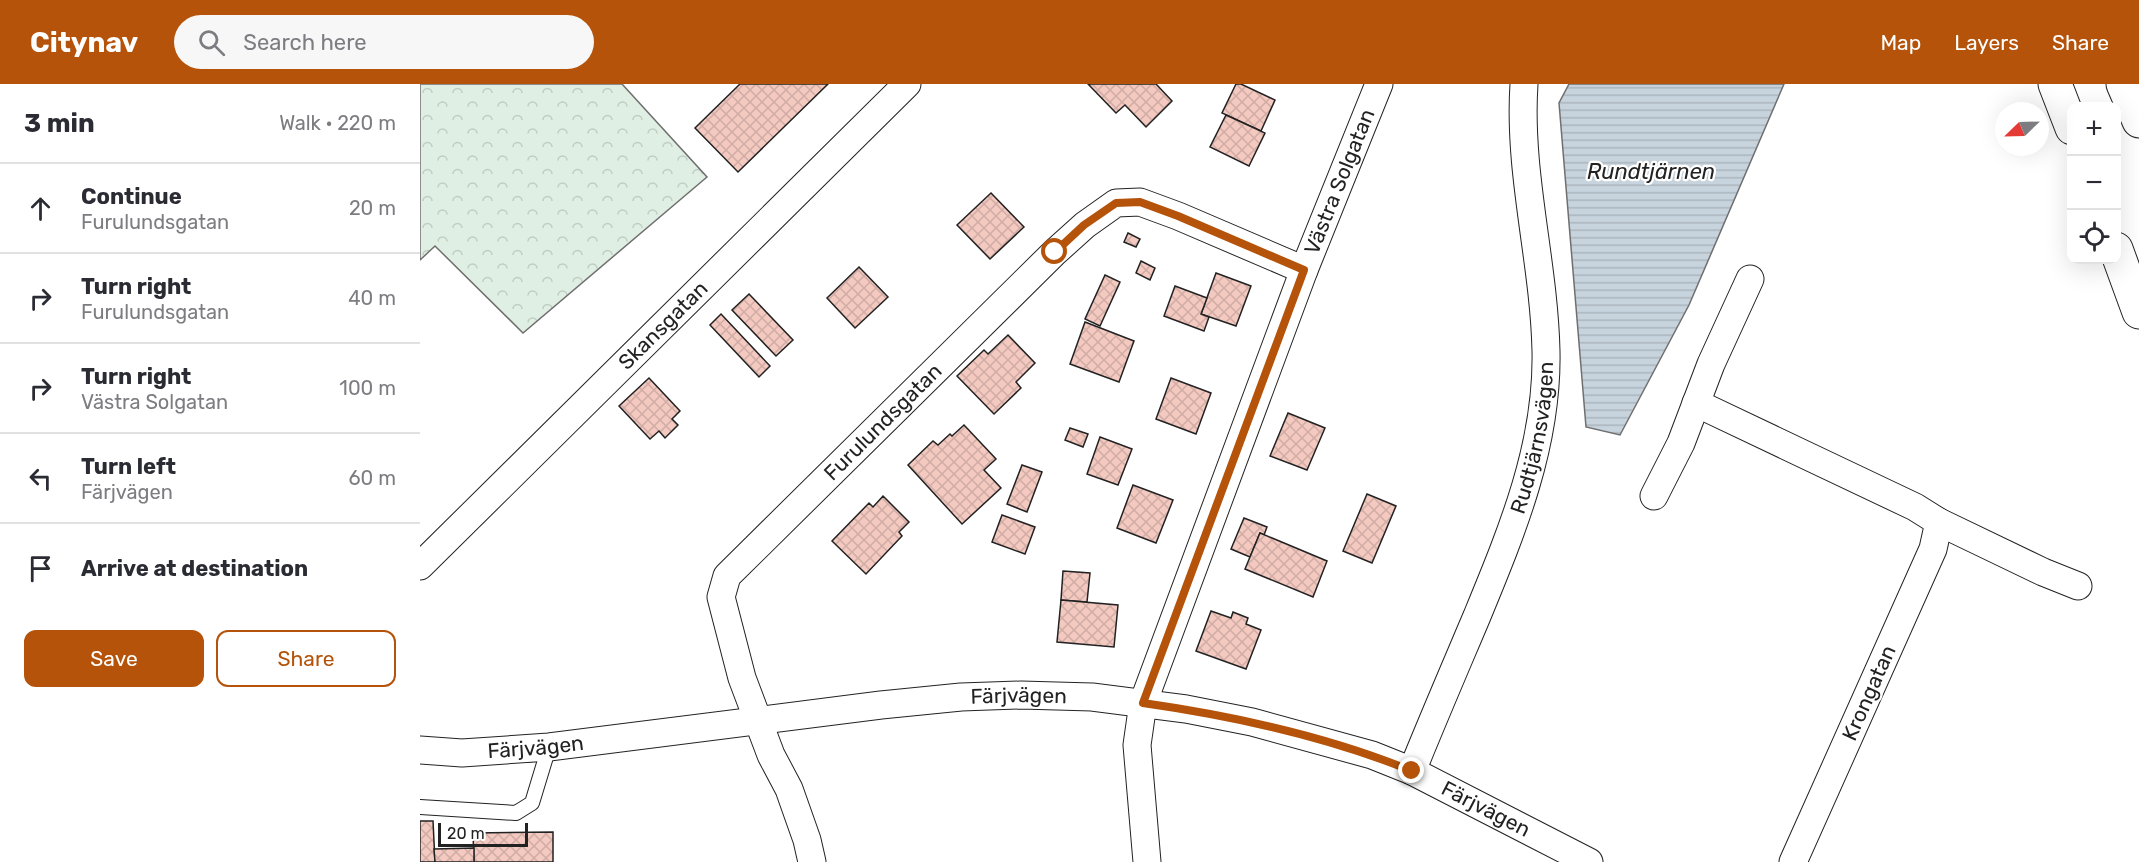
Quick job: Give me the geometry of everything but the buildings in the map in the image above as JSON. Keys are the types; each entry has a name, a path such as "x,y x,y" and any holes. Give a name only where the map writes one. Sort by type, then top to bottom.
{"main road":[{"path":"2055,84 2067,115"},
{"path":"2123,84 2139,121"},
{"path":"2121,263 2139,312"}],"street":[{"name":"Skansgatan","path":"420,566 907,84"},
{"name":"Västra Solgatan","path":"1147,862 1137,745 1143,703 1304,270 1379,84"},
{"name":"Rudtjärnsvägen","path":"1412,771 1509,540 1524,494 1544,402 1546,351 1525,166 1524,84"},
{"name":"Furulundsgatan","path":"812,862 807,840 789,789 771,755 742,678 721,597 727,576 1084,225 1116,203 1140,202 1304,270"},
{"path":"1654,496 1681,443 1711,364 1750,279"},
{"path":"1696,403 1915,507 1939,522 2043,572 2078,586"},
{"name":"Krongatan","path":"1793,862 1933,549 1939,522"},
{"name":"Färjvägen","path":"420,750 462,753 549,747 961,697 1021,695 1092,697 1143,703 1252,722 1372,755 1412,771 1589,862"}],"lane":[{"path":"420,807 516,813 532,803 549,747"}],"green space":[{"path":"420,84 622,84 707,177 523,333 435,246 420,260"}],"water":[{"name":"Rundtjärnen","path":"1569,84 1784,84 1689,305 1620,435 1586,427 1559,103"}],"route":[{"path":"1055,252 1084,225 1116,203 1140,202 1304,270 1143,703 1252,722 1372,755 1412,771"}]}
